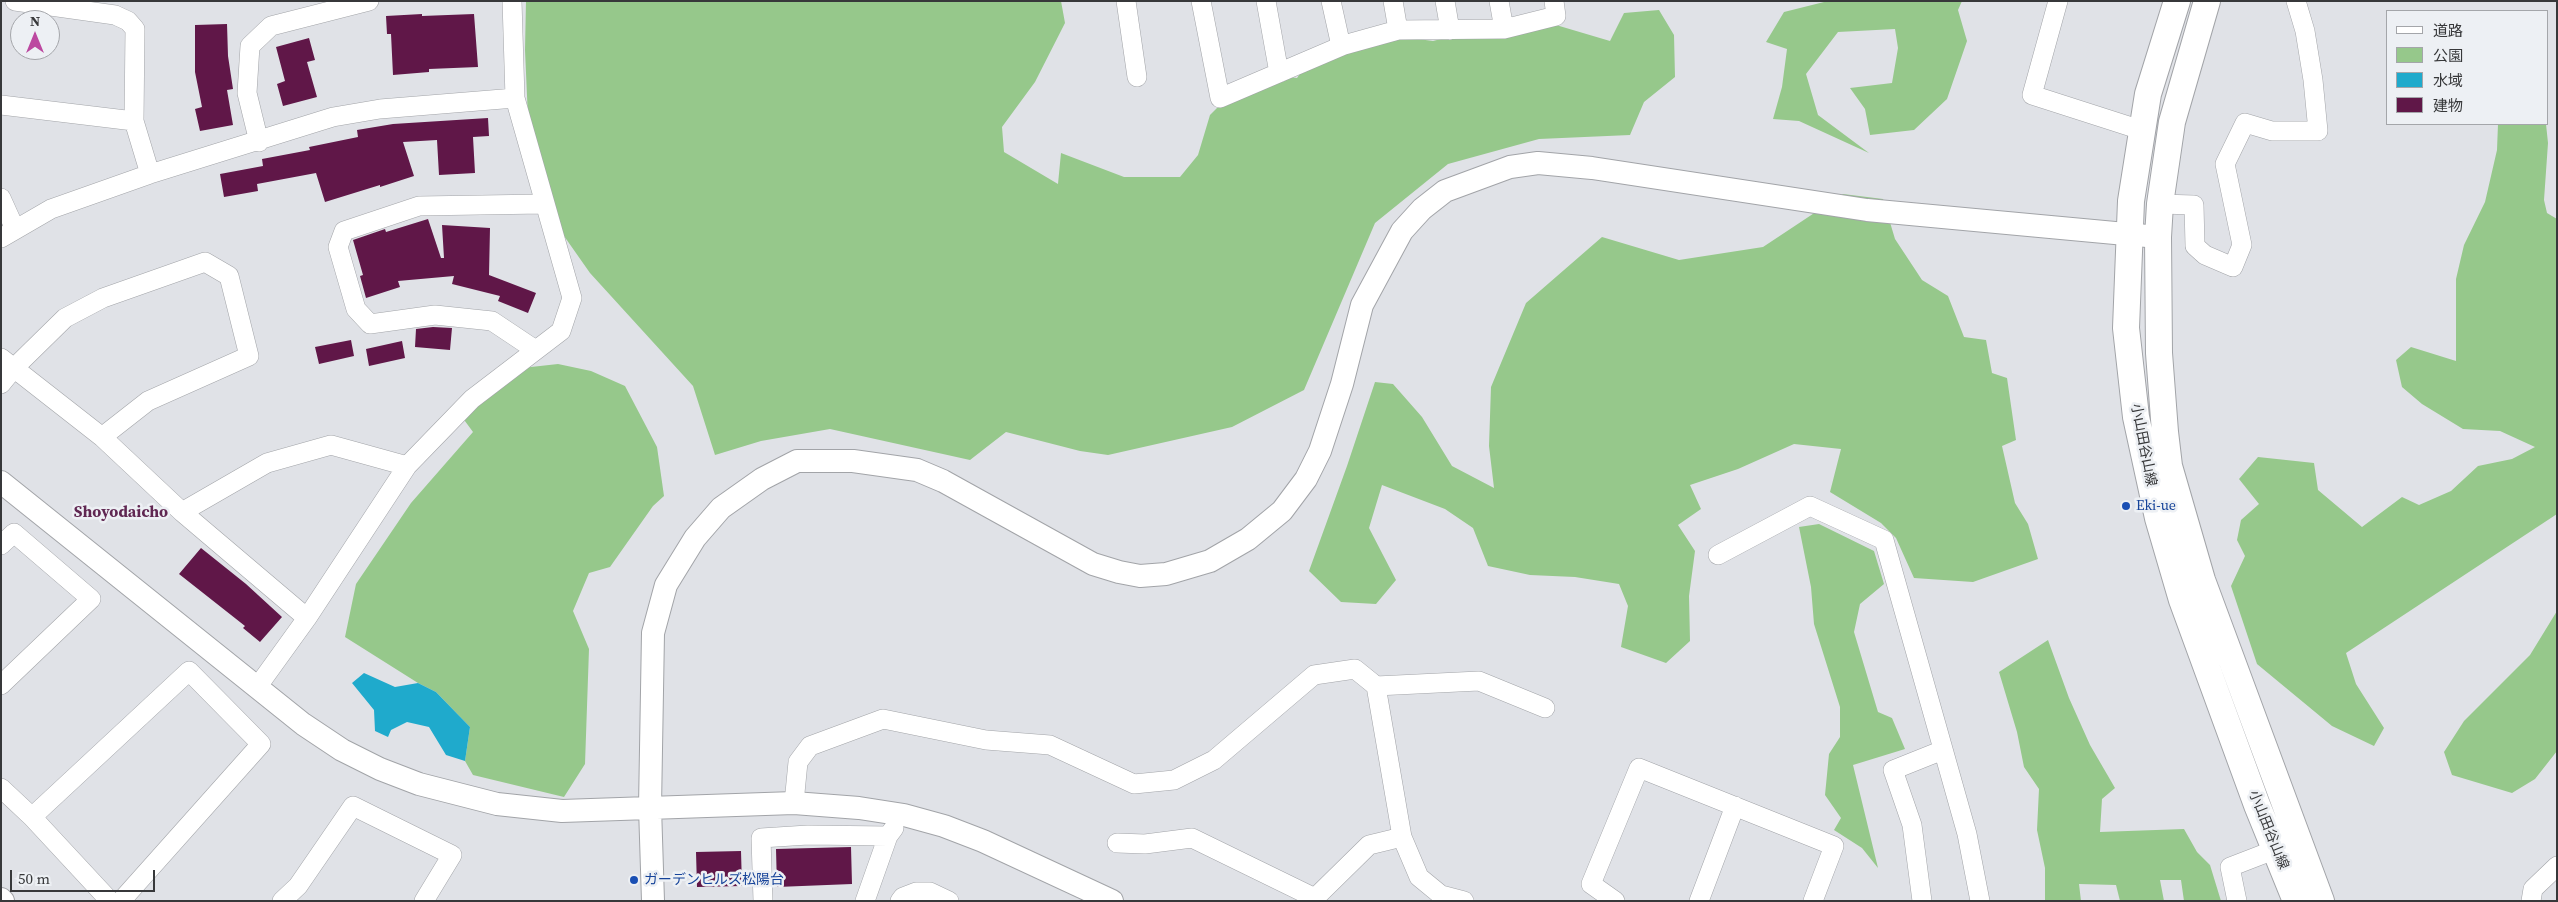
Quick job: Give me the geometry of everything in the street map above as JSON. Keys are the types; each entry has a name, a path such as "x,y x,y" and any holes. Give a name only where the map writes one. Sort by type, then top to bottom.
{"main road":[{"name":"小山田谷山線","path":"2177,1 2148,94 2131,201 2126,328 2136,417 2144,462 2182,600 2256,805 2287,845 2321,901"},
{"name":"小山田谷山線","path":"2207,1 2172,122 2160,204 2158,237 2161,396 2169,466 2202,580 2287,845 2296,901"}],"street":[{"path":"16,1 115,15 128,21 135,29 134,122 150,174"},
{"path":"259,142 247,93 250,46 271,26 370,1"},
{"path":"258,686 307,618 407,466 472,399 534,349 561,330 572,298 543,204 514,98 512,1"},
{"path":"1126,1 1137,77"},
{"path":"1201,1 1220,98 1341,46 1398,30 1504,29 1556,16 1554,1"},
{"path":"1266,1 1279,73"},
{"path":"1331,1 1341,46"},
{"path":"1393,1 1398,30"},
{"path":"1445,1 1450,30"},
{"path":"1499,1 1504,29"},
{"path":"2058,1 2032,95 2141,130"},
{"path":"2160,204 2194,205 2195,246 2205,255 2233,267 2242,245 2226,164 2245,123 2272,131 2318,131 2313,80 2305,31 2296,1"},
{"path":"1,198 8,234 51,210 150,174 259,142 333,117 380,109 514,98"},
{"path":"1,104 134,122"},
{"path":"653,901 650,807 653,633 666,584 695,538 721,508 762,479 797,461 834,460 888,464 918,470 1093,564 1120,572 1140,576 1166,574 1210,561 1248,539 1282,511 1294,497 1320,451 1342,384 1362,305 1402,231 1422,210 1446,191 1510,167 1538,163 1592,168 1867,210 2158,237"},
{"path":"534,349 492,321 435,315 370,324 356,309 338,247 344,231 419,206 543,204"},
{"path":"1,384 8,363 66,318 103,298 205,262 229,276 249,356 148,402 102,437"},
{"path":"8,363 102,437 182,512 307,618"},
{"path":"182,512 267,463 331,444 407,466"},
{"path":"1,482 258,686 303,724 342,750 380,769 420,784 497,804 532,809 562,811 794,803 860,808 904,815 944,826 983,841 1112,901"},
{"path":"1718,555 1810,506 1884,540 1967,834 1980,901"},
{"path":"1,545 14,534 91,599 1,685"},
{"path":"794,803 798,762 810,746 883,719 986,740 1050,745 1134,784 1174,780 1214,760 1314,675 1355,669 1376,686 1402,837 1419,877 1441,895 1464,901"},
{"path":"32,817 189,671 261,744 121,901"},
{"path":"1376,686 1479,681 1545,708"},
{"path":"1922,901 1912,825 1893,770 1943,750"},
{"path":"1615,901 1591,884 1640,768 1834,846 1813,901"},
{"path":"1,788 32,817 110,901"},
{"path":"282,901 298,886 354,806 452,855 424,901"},
{"path":"1699,901 1735,806"},
{"path":"866,901 888,836 904,815"},
{"path":"763,901 761,838 808,835 888,836"},
{"path":"1117,843 1145,844 1192,838 1315,898 1369,845 1402,837"},
{"path":"2237,901 2230,867 2287,845"},
{"path":"2531,901 2533,889 2557,866"},
{"path":"900,901 903,897 910,894 930,892 948,901"}],"green space":[{"path":"526,1 1061,1 1065,23 1035,82 1002,127 1004,152 1058,184 1061,153 1124,177 1180,177 1198,155 1210,115 1233,92 1272,75 1297,78 1312,56 1395,36 1433,41 1492,26 1556,25 1610,41 1624,13 1659,10 1674,35 1675,77 1644,102 1630,135 1539,139 1448,164 1375,223 1304,390 1232,427 1108,455 1080,451 1006,432 970,460 830,429 761,441 715,455 693,386 590,273 557,226 529,141 525,50"},
{"path":"1828,1 1962,1 1958,10 1967,41 1947,99 1914,130 1870,135 1865,109 1850,88 1892,83 1898,48 1895,29 1838,32 1806,74 1818,115 1869,153 1799,121 1773,119 1782,87 1787,49 1766,42 1784,12"},
{"path":"2498,125 2546,125 2548,143 2544,200 2547,213 2557,219 2557,514 2346,653 2356,684 2384,728 2374,746 2332,726 2257,664 2231,586 2245,556 2237,540 2241,520 2259,504 2239,479 2258,457 2314,463 2318,490 2362,527 2402,497 2419,505 2451,491 2478,466 2512,459 2535,447 2500,431 2463,429 2422,404 2402,387 2396,360 2411,347 2456,361 2456,279 2464,245 2485,202 2497,150"},
{"path":"1843,194 1883,199 1895,239 1922,280 1948,296 1964,337 1986,340 1992,373 2007,378 2016,440 2002,446 2015,503 2028,524 2038,559 1973,582 1914,578 1896,538 1881,523 1830,492 1841,449 1794,444 1738,469 1690,485 1701,509 1678,525 1695,551 1689,596 1690,641 1666,663 1621,647 1628,606 1619,584 1575,577 1530,575 1488,566 1473,528 1445,509 1382,485 1369,528 1396,580 1376,604 1341,602 1309,571 1375,382 1393,384 1422,417 1452,466 1494,488 1489,446 1491,387 1526,303 1602,237 1679,260 1763,247"},
{"path":"558,364 591,371 625,386 657,447 664,496 653,506 610,567 589,573 573,611 589,649 585,764 564,797 473,775 465,761 470,727 436,692 418,683 345,637 356,584 411,503 473,432 462,417 522,368"},
{"path":"1819,524 1874,551 1884,584 1860,604 1854,632 1878,712 1892,718 1905,749 1853,765 1878,868 1862,848 1834,830 1841,818 1825,795 1829,754 1840,737 1840,707 1814,624 1811,587 1799,527"},
{"path":"2557,611 2557,751 2535,779 2512,793 2452,775 2444,752 2464,721 2530,655"},
{"path":"2048,640 2069,698 2090,745 2115,788 2102,799 2100,832 2184,829 2197,852 2210,865 2221,901 2184,901 2181,880 2160,880 2164,901 2120,901 2116,885 2079,884 2081,901 2045,901 2045,868 2037,830 2039,789 2024,767 2017,732 1999,672"}],"water":[{"path":"364,673 395,687 418,683 436,692 470,727 465,761 446,755 429,727 407,722 391,730 388,737 375,731 374,710 352,683"}],"building":[{"path":"422,14 422,16 474,14 478,67 429,69 429,72 393,75 391,34 387,34 386,16"},
{"path":"227,24 228,56 233,89 227,90 233,125 200,131 195,109 202,107 195,72 195,25"},
{"path":"309,38 315,60 307,62 317,97 283,106 277,84 285,81 276,47"},
{"path":"488,118 489,136 473,137 475,173 439,175 437,140 403,142 414,176 380,187 380,185 325,202 316,173 257,184 258,191 224,197 220,174 263,166 262,159 310,150 309,147 358,137 357,130 393,124"},
{"path":"428,219 441,258 444,258 442,225 490,228 489,275 536,293 528,313 498,301 500,296 452,284 454,276 398,281 400,287 366,298 360,276 363,275 353,240 385,229 386,232"},
{"path":"433,327 452,328 450,350 415,347 416,329"},
{"path":"351,340 354,356 319,364 315,347"},
{"path":"402,341 405,358 369,366 366,349"},
{"path":"201,548 246,584 282,617 260,642 243,628 245,626 179,574"},
{"path":"851,847 852,884 777,887 776,849"},
{"path":"741,851 742,886 697,887 696,852"}],"place":[{"name":"Eki-ue","path":"2126,506"},
{"name":"ガーデンヒルズ松陽台","path":"634,880"}],"district":[{"name":"Shoyodaicho","path":"121,513"}]}
